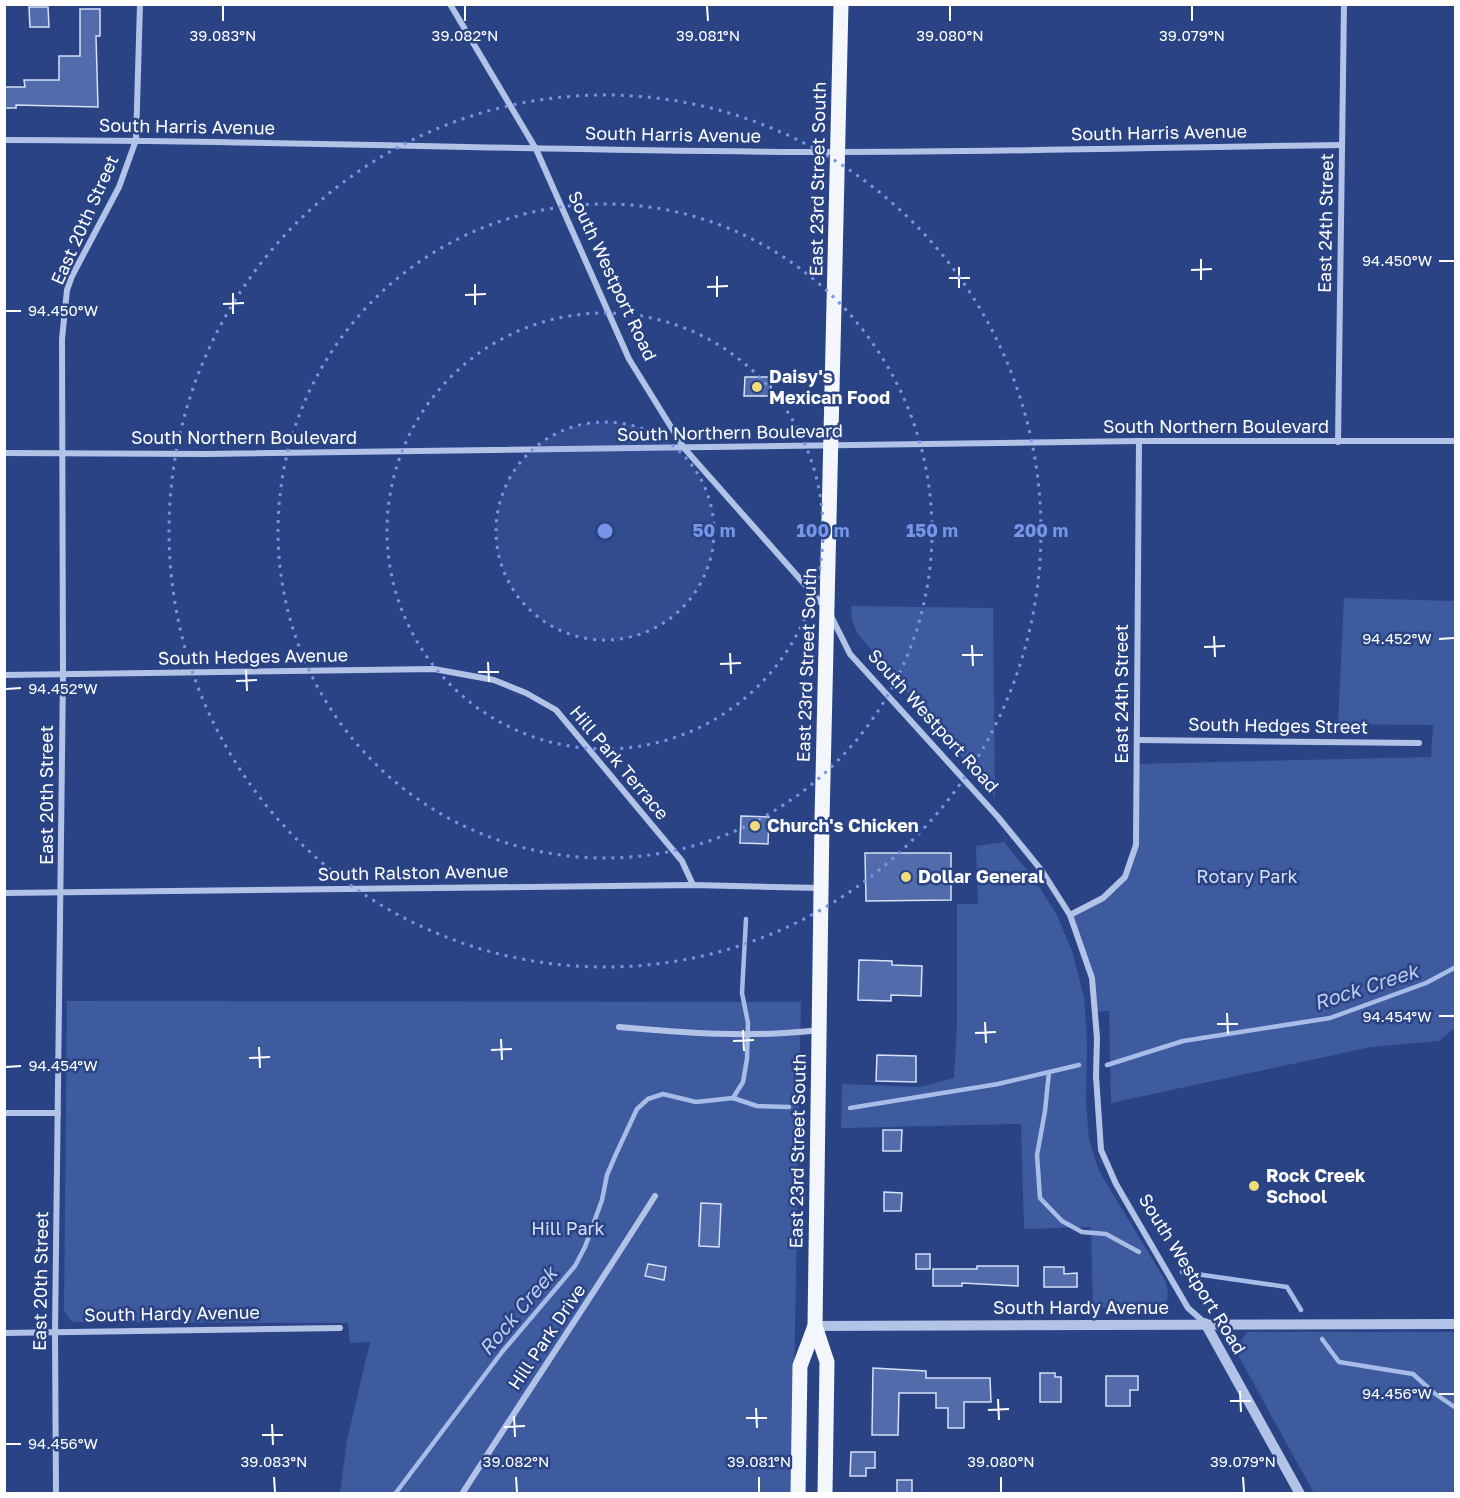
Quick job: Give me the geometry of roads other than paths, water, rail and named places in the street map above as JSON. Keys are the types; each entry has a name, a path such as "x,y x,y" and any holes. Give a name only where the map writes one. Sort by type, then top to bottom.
{"main road":[{"name":"East 23rd Street South","path":"825,1494 827,1362 815,1326 821,888 841,4"},
{"name":"East 23rd Street South","path":"798,1494 800,1366 815,1326"}],"street":[{"name":"East 20th Street","path":"56,1494 55,1332 62,892 62,339 67,290 72,276 118,187 136,140 140,4"},
{"name":"South Westport Road","path":"450,4 536,149 629,358 684,448 829,611 850,654 998,817 1042,871 1070,915 1092,978 1097,1038 1096,1076 1101,1150 1116,1184 1188,1308 1205,1323 1300,1494"},
{"name":"East 24th Street","path":"1338,442 1344,4"},
{"name":"South Harris Avenue","path":"4,140 136,140 536,149 838,152 1342,145"},
{"name":"East 24th Street","path":"1070,915 1103,898 1125,877 1136,845 1139,441"},
{"name":"South Northern Boulevard","path":"4,453 206,454 1139,441 1455,441"},
{"name":"South Hedges Avenue","path":"4,675 434,669 501,683"},
{"name":"Hill Park Terrace","path":"501,683 526,693 556,710 682,861 693,885"},
{"name":"South Hedges Street","path":"1137,740 1419,743"},
{"name":"South Ralston Avenue","path":"4,893 693,885 821,888"},
{"path":"619,1027 740,1034 820,1030"},
{"path":"4,1113 58,1113"},
{"name":"Hill Park Drive","path":"462,1494 655,1196"},
{"name":"South Hardy Avenue","path":"815,1326 1455,1324"},
{"name":"South Hardy Avenue","path":"4,1333 340,1328"}],"waterway":[{"path":"733,1098 743,1082 747,1059 748,1023 742,993 746,919"},
{"name":"Rock Creek","path":"1107,1065 1183,1041 1330,1018 1426,983 1456,967"},
{"name":"Rock Creek","path":"850,1108 998,1084 1079,1065"},
{"path":"1049,1072 1037,1155 1040,1198 1062,1221 1082,1232 1106,1234 1139,1252"},
{"name":"Rock Creek","path":"395,1494 502,1352 575,1266 585,1247 602,1200 607,1175 637,1109 648,1099 663,1094 696,1102 733,1098 757,1106 789,1107"},
{"path":"1182,1272 1287,1287 1301,1310"},
{"path":"1322,1339 1339,1362 1413,1374 1434,1393 1456,1408"}],"place":[{"name":"Daisy's Mexican Food","path":"757,387"},
{"name":"Church's Chicken","path":"755,826"},
{"name":"Dollar General","path":"906,877"},
{"name":"Rock Creek School","path":"1254,1186"}],"park label":[{"name":"Rotary Park","path":"1247,877"},
{"name":"Hill Park","path":"568,1229"}]}
